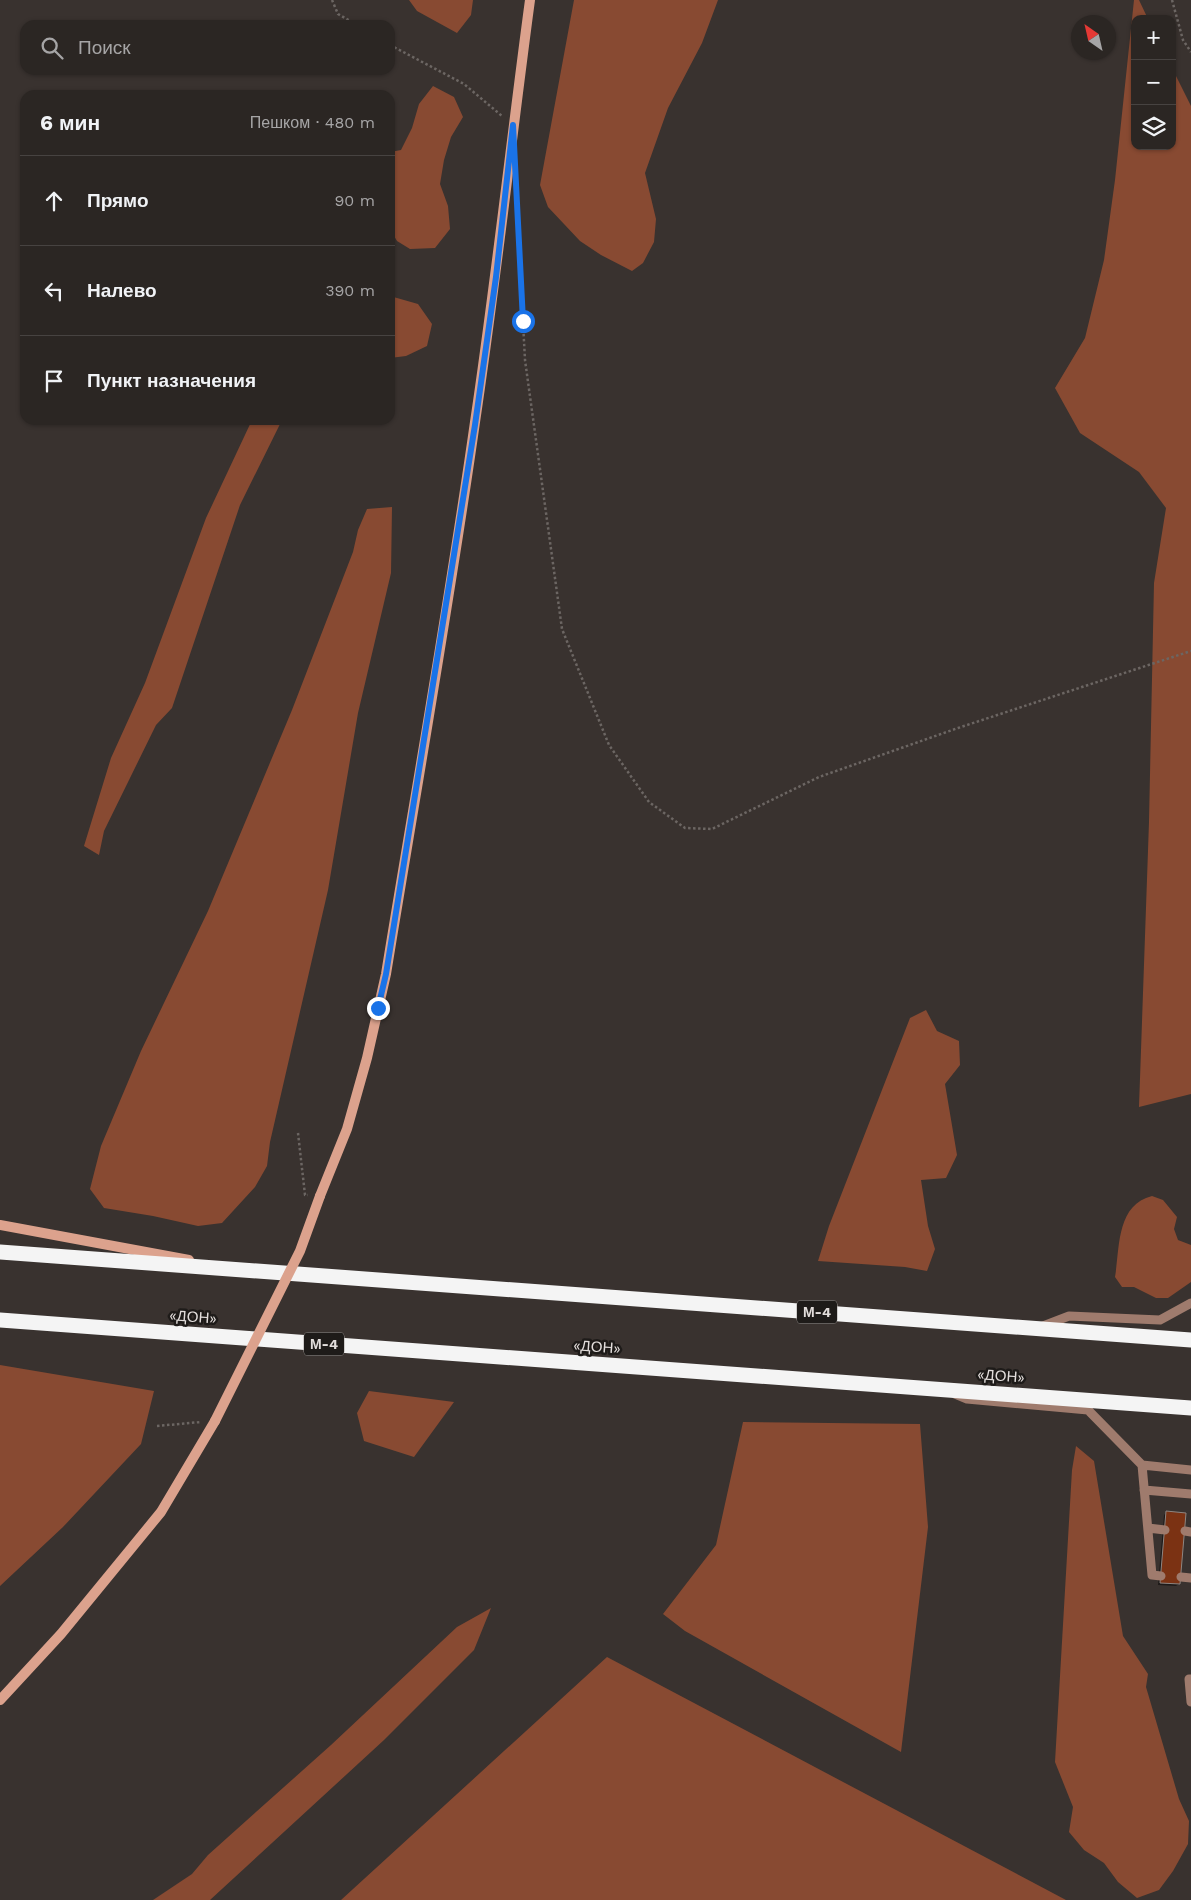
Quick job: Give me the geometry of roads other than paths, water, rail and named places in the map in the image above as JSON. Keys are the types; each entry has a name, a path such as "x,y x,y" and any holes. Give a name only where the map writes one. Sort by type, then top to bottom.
{"highway":[{"name":"М-4","path":"0,1252 1191,1340"},
{"name":"«ДОН»","path":"0,1320 1191,1408"}],"street":[{"path":"0,1700 61,1634 161,1512 215,1421 300,1251 347,1129 367,1058 386,974 475,425 496,277 513,125 530,0"},
{"path":"0,1225 244,1270"}],"lane":[{"path":"1037,1328 1069,1316 1160,1320 1191,1303"},
{"path":"943,1389 967,1400 1088,1410 1142,1465 1191,1470"},
{"path":"1142,1465 1152,1575 1161,1576"},
{"path":"1144,1490 1191,1494"},
{"path":"1148,1528 1165,1530"},
{"path":"1181,1577 1191,1578"},
{"path":"1191,1679 1189,1679 1191,1702"}]}
